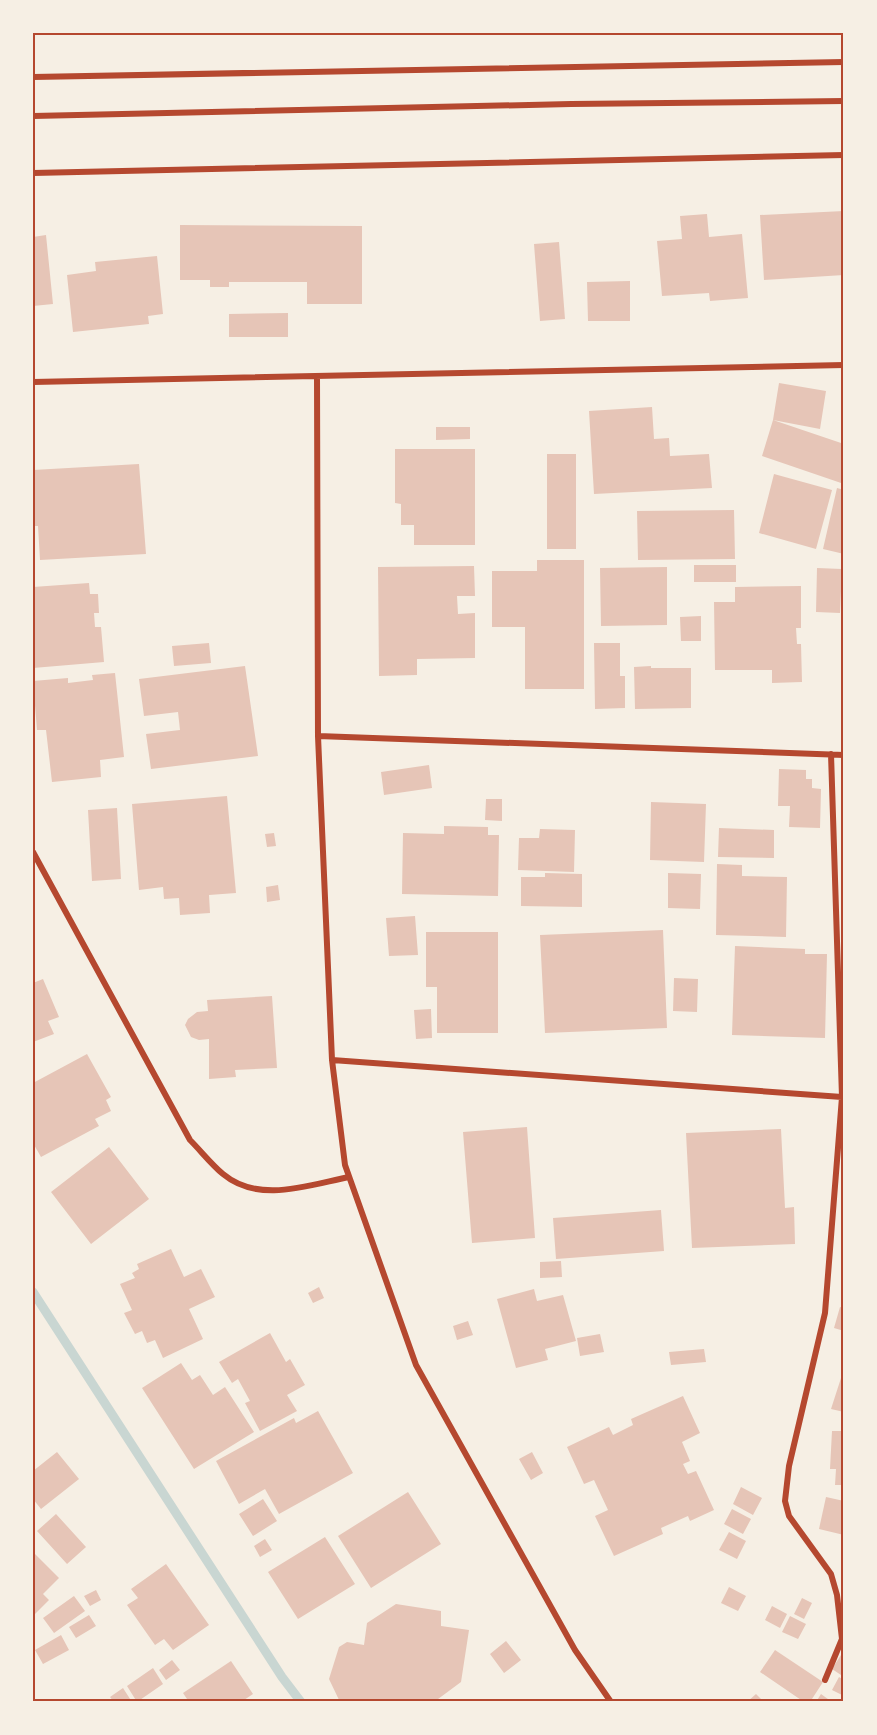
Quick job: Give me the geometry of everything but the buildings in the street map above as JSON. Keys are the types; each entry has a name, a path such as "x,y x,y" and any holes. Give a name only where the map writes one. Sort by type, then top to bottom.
{"street":[{"path":"33,77 844,62"},
{"path":"33,116 571,104 844,101"},
{"path":"33,173 844,155"},
{"path":"33,382 844,365"},
{"path":"317,377 318,736 332,1060 345,1165 416,1365 574,1650 611,1702"},
{"path":"318,736 844,755"},
{"path":"825,1680 842,1639 837,1595 831,1574 789,1516 785,1501 789,1466 825,1313 842,1097 831,754"},
{"path":"33,852 190,1140 224,1175 252,1189 278,1191 349,1177"},
{"path":"332,1060 842,1097"}],"waterway":[{"path":"33,1292 282,1677 301,1702"}]}
